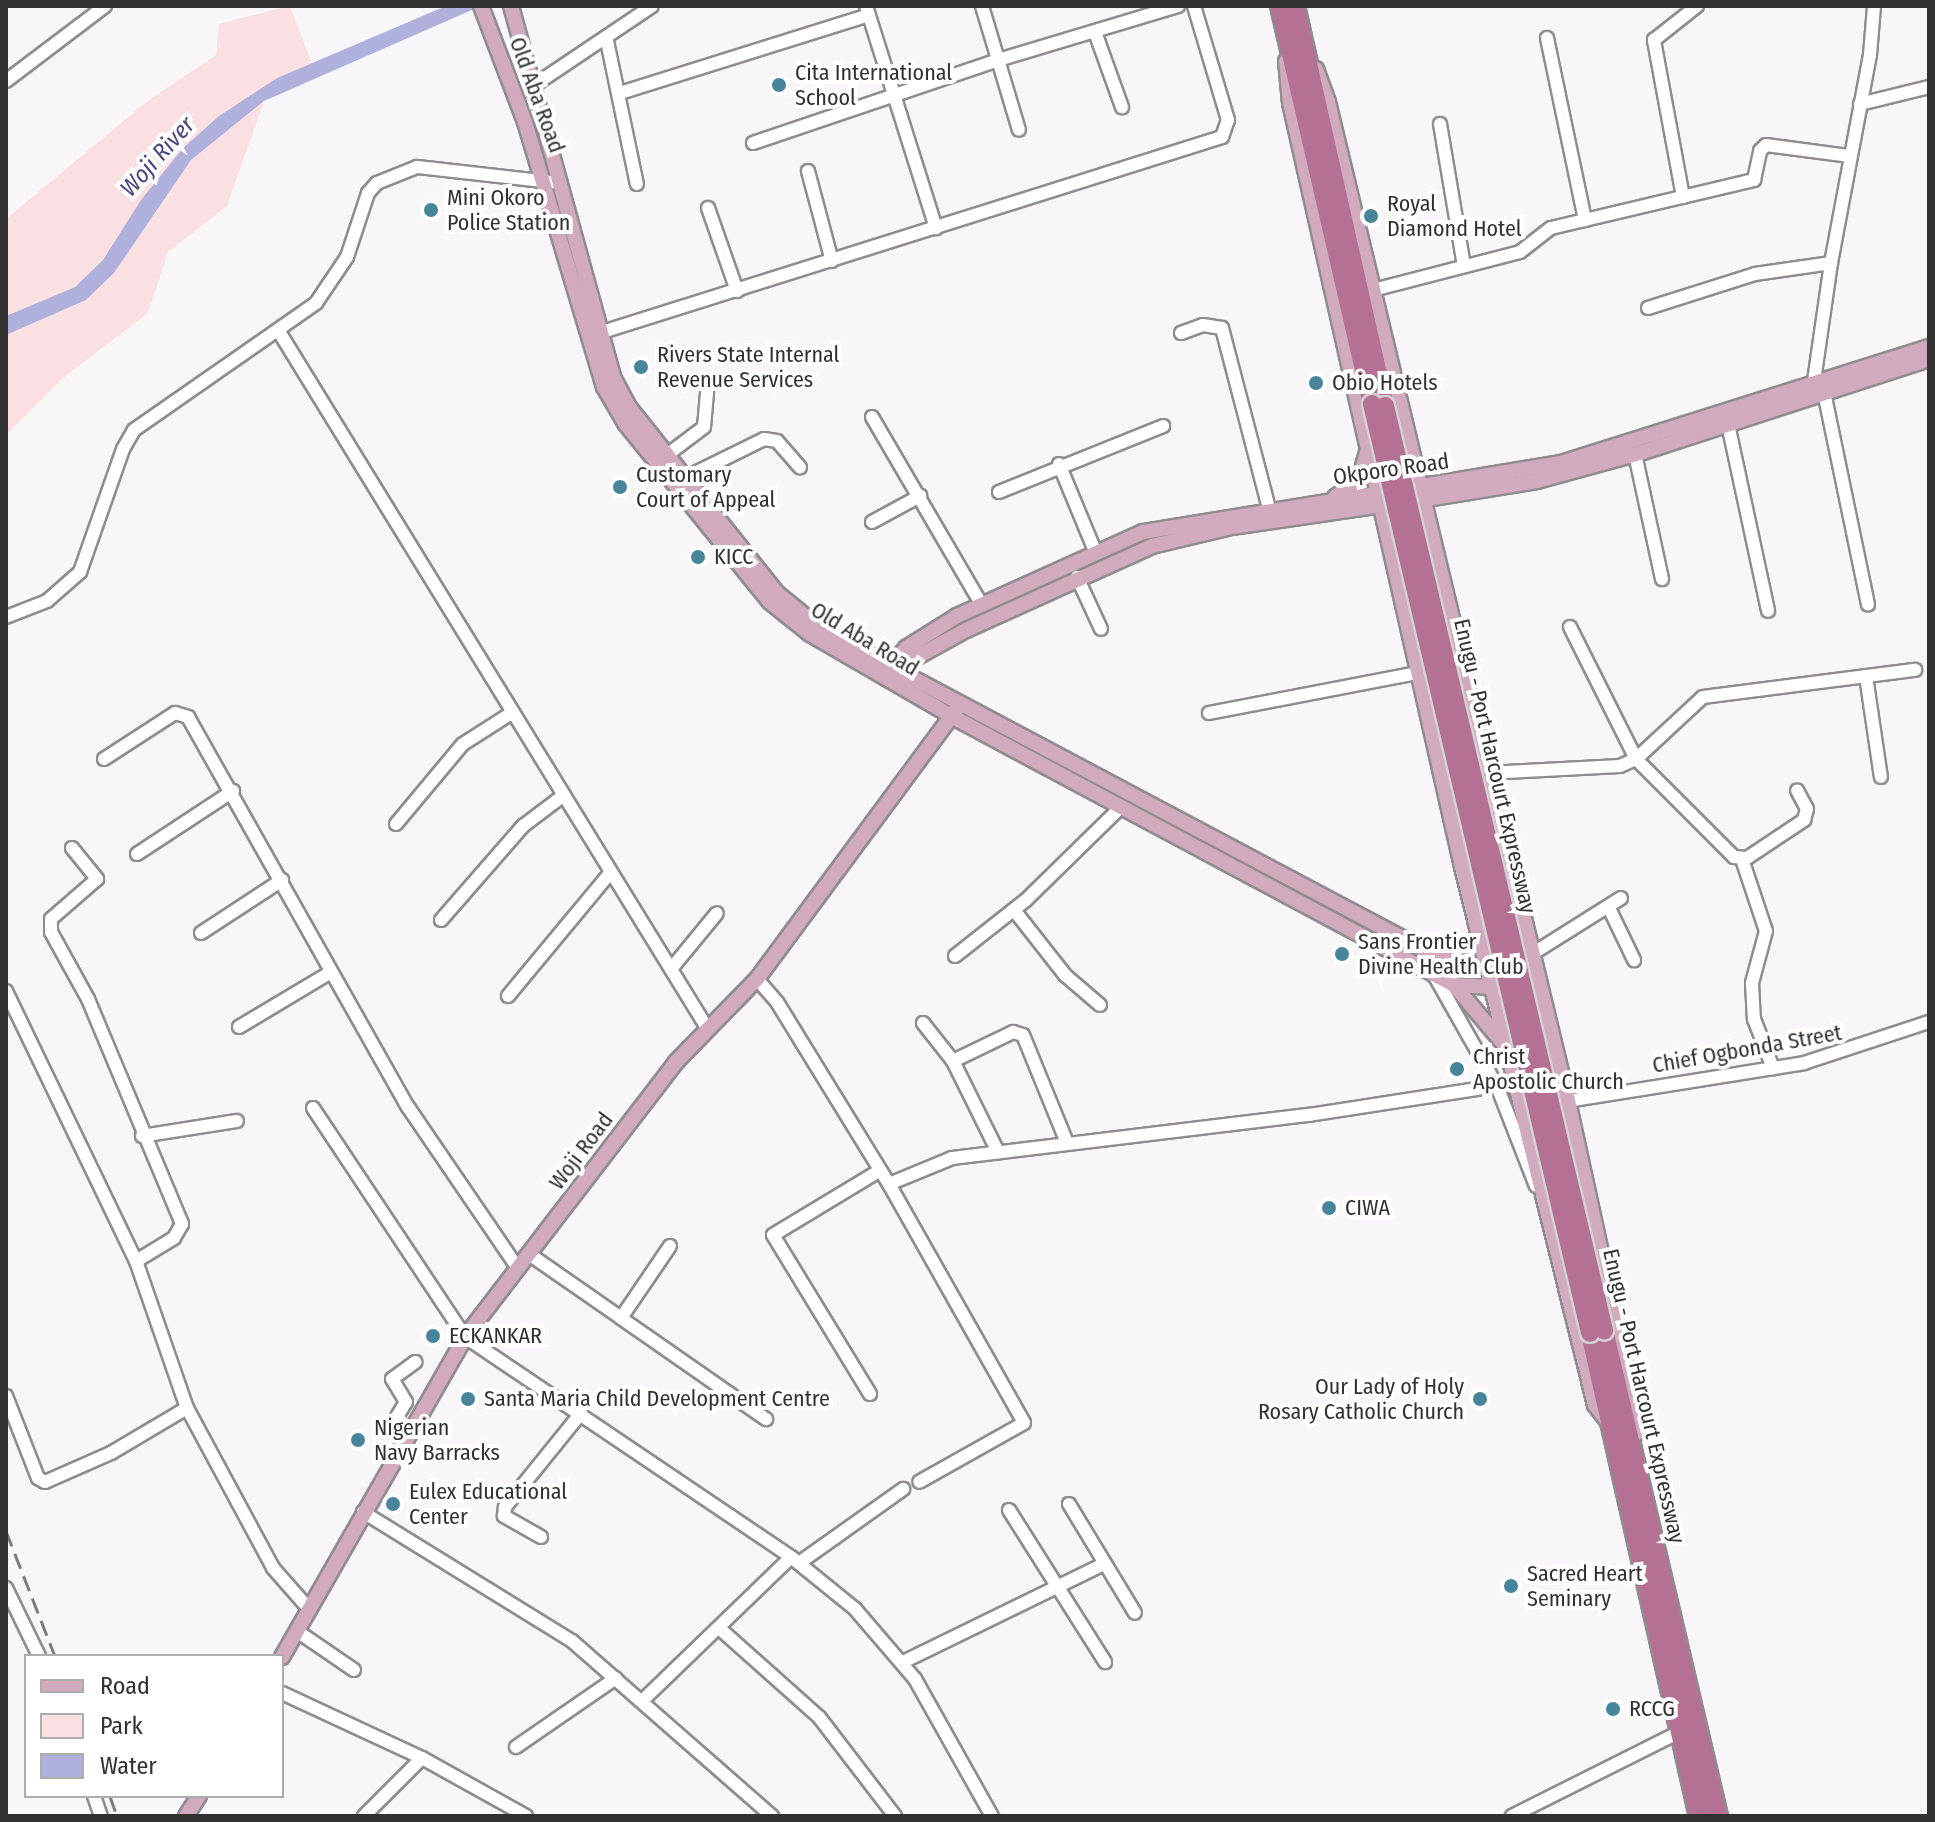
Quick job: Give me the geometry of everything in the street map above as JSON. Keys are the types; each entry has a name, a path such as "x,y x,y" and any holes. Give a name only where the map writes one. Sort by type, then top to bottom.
{"highway":[{"name":"Enugu - Port Harcourt Expressway","path":"1289,11 1597,1332 1639,1479 1718,1816"},
{"name":"Enugu - Port Harcourt Expressway","path":"1597,1332 1613,1429 1699,1816"}],"main road":[{"name":"Old Aba Road","path":"481,6 552,182 599,333 624,398 785,600 890,673"},
{"name":"Old Aba Road","path":"512,10 533,86 595,367 625,423 770,602 810,634 890,673 1122,806 1454,985 1493,987"},
{"path":"1289,11 1328,102 1568,1101 1631,1389 1639,1479"},
{"path":"1289,11 1290,103 1493,987 1595,1405 1613,1429"},
{"name":"Okporo Road","path":"1421,494 1468,494 1635,454 1728,424 1819,386 1929,347"},
{"name":"Okporo Road","path":"890,673 946,641 1077,577 1176,539 1332,506 1421,494 1561,463 1819,386 1929,359"},
{"path":"1332,506 1359,480 1368,443"},
{"path":"1438,565 1437,514 1451,499 1468,494"},
{"path":"1332,506 1376,518 1394,555"},
{"name":"Okporo Road","path":"890,673 915,641 1095,551 1154,529 1269,509 1332,506"},
{"name":"Old Aba Road","path":"957,710 1436,956 1463,957 1481,932"},
{"name":"Woji Road","path":"284,1654 465,1337 707,1028 757,979 957,710"},
{"path":"1468,879 1472,837 1484,832 1504,841"},
{"path":"1493,987 1520,972 1532,954"},
{"path":"1454,985 1509,1050"},
{"path":"186,1816 198,1798"}],"street":[{"path":"533,86 607,41 652,6"},
{"path":"982,6 1019,130"},
{"path":"753,143 998,60 1178,6"},
{"path":"599,333 1227,134 1228,120 1194,6"},
{"path":"1683,197 1654,40 1697,6"},
{"path":"1868,604 1819,386 1831,263 1874,6"},
{"path":"6,81 99,8"},
{"path":"620,93 868,11 936,228"},
{"path":"1095,32 1122,107"},
{"path":"1547,38 1585,220"},
{"path":"607,41 637,184"},
{"path":"1860,104 1929,87"},
{"path":"1440,124 1464,266"},
{"path":"1373,290 1520,252 1551,228 1754,180 1760,151 1766,145 1850,156"},
{"path":"6,617 47,601 87,563 123,449 134,430 316,303 335,280 368,193 377,183 417,167 552,182"},
{"path":"808,171 832,261"},
{"path":"708,208 737,291"},
{"path":"1648,308 1755,274 1831,263"},
{"path":"1181,333 1203,325 1222,328 1269,509"},
{"path":"278,330 707,1028"},
{"path":"667,455 704,427 707,390"},
{"path":"872,417 982,605"},
{"path":"1728,424 1768,611"},
{"path":"999,492 1059,464 1163,426"},
{"path":"685,478 764,439 777,441 800,467"},
{"path":"1635,454 1662,579"},
{"path":"1059,464 1095,551"},
{"path":"872,522 920,496"},
{"path":"1077,577 1101,629"},
{"path":"1570,627 1636,759 1742,859 1766,931 1752,983 1754,1019 1773,1068"},
{"path":"1487,773 1605,769 1636,759 1703,697 1915,670"},
{"path":"1209,713 1421,672"},
{"path":"1866,676 1881,777"},
{"path":"396,824 463,744 513,712"},
{"path":"104,759 175,713 184,713 233,791 408,1107 518,1268"},
{"path":"1742,859 1804,820 1807,809 1797,790"},
{"path":"137,854 233,791"},
{"path":"441,920 523,826 564,795"},
{"path":"955,956 1014,910 1122,806"},
{"path":"72,848 97,879 51,919 51,932 88,999 142,1136 182,1224 174,1238 136,1261"},
{"path":"508,996 610,873"},
{"path":"201,933 282,880"},
{"path":"1532,954 1621,898"},
{"path":"1609,908 1634,960"},
{"path":"1014,910 1065,975 1100,1005"},
{"path":"671,969 717,913"},
{"path":"239,1027 331,972"},
{"path":"1433,973 1497,1086 1538,1193 1544,1195"},
{"path":"757,979 777,1002 889,1184 1024,1423 919,1482"},
{"path":"6,991 136,1261 187,1408 266,1557 309,1609"},
{"name":"Chief Ogbonda Street","path":"1568,1101 1773,1068 1847,1052 1929,1022"},
{"path":"923,1023 953,1061 998,1152"},
{"path":"953,1061 1013,1032 1023,1035 1067,1143"},
{"path":"889,1184 940,1161 1309,1115 1497,1086"},
{"path":"313,1108 465,1337 795,1560 855,1609 903,1662 992,1816"},
{"path":"142,1136 237,1121"},
{"path":"870,1394 773,1235 879,1171"},
{"path":"621,1318 670,1246"},
{"path":"529,1254 766,1419"},
{"path":"392,1425 406,1402 392,1379 415,1362"},
{"path":"6,1396 38,1478 45,1482 111,1453 187,1408"},
{"path":"541,1537 504,1516 505,1507 581,1413"},
{"path":"642,1701 795,1560 903,1489"},
{"path":"1069,1504 1135,1613"},
{"path":"1009,1510 1105,1662"},
{"path":"363,1512 572,1641 772,1816"},
{"path":"903,1662 1057,1590 1104,1564"},
{"path":"6,1588 38,1654"},
{"path":"719,1628 819,1717 895,1816"},
{"path":"297,1631 354,1670"},
{"path":"516,1747 616,1678"},
{"path":"284,1694 422,1758 526,1816"},
{"path":"1512,1816 1682,1731"},
{"path":"364,1816 422,1758"}],"green space":[{"path":"290,6 312,64 277,78 219,116 183,148 103,260 75,287 6,316 6,219 150,99 216,55 219,24"},
{"path":"264,101 227,206 168,252 148,313 63,378 6,435 6,335 86,300 114,273 191,160"}],"water":[{"path":"446,6 481,6 264,101 191,160 114,273 86,300 6,335 6,316 75,287 103,260 141,200 183,148 219,116 277,78"}],"railway":[{"path":"6,1531 54,1654"},
{"path":"111,1798 117,1816"}],"place":[{"name":"Cita International School","path":"779,85"},
{"name":"Mini Okoro Police Station","path":"431,210"},
{"name":"Royal Diamond Hotel","path":"1371,216"},
{"name":"Rivers State Internal Revenue Services","path":"641,367"},
{"name":"Obio Hotels","path":"1316,383"},
{"name":"Customary Court of Appeal","path":"620,487"},
{"name":"KICC","path":"698,557"},
{"name":"Sans Frontier Divine Health Club","path":"1342,954"},
{"name":"Christ Apostolic Church","path":"1457,1069"},
{"name":"CIWA","path":"1329,1208"},
{"name":"ECKANKAR","path":"433,1336"},
{"name":"Santa Maria Child Development Centre","path":"468,1399"},
{"name":"Our Lady of Holy Rosary Catholic Church","path":"1480,1399"},
{"name":"Nigerian Navy Barracks","path":"358,1440"},
{"name":"Eulex Educational Center","path":"393,1504"},
{"name":"Sacred Heart Seminary","path":"1511,1586"},
{"name":"RCCG","path":"1613,1709"}],"water label":[{"name":"Woji River","path":"158,157"}]}
